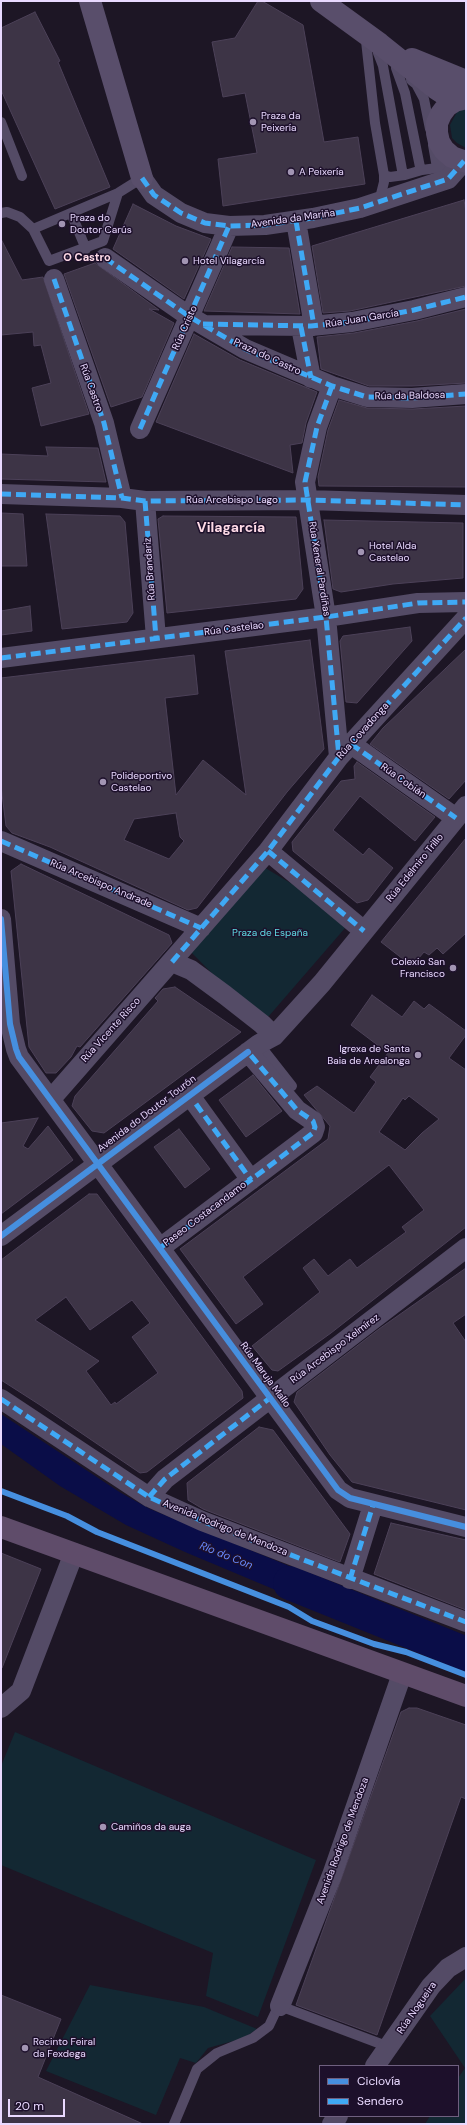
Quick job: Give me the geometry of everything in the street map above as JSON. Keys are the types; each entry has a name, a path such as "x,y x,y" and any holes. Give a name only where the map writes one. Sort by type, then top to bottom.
{"main road":[{"path":"1,1527 466,1696"}],"street":[{"name":"Avenida da Mariña","path":"90,1 142,178 154,195 181,213 205,223 229,226 265,225 296,221 360,208 448,179 463,161"},
{"path":"321,1 372,42 461,89 441,114 437,123 437,133 439,142 444,150 463,161"},
{"name":"Rúa Juan García","path":"296,221 308,326 352,322 414,310 466,297"},
{"name":"Rúa Cristo","path":"140,429 196,321 229,226"},
{"path":"105,258 196,321"},
{"name":"Rúa Castro","path":"54,279 104,423 122,498"},
{"name":"Praza do Castro","path":"196,321 308,326 311,378"},
{"name":"Praza do Castro","path":"196,321 245,349 332,386"},
{"name":"Rúa da Baldosa","path":"332,386 367,397 412,398 466,394"},
{"name":"Rúa Xeneral Pardiñas","path":"332,386 311,449 305,482 345,750"},
{"name":"Rúa Arcebispo Lago","path":"1,494 122,498 145,501 308,500 464,505"},
{"name":"Rúa Brandariz","path":"145,501 156,638"},
{"name":"Rúa Castelao","path":"1,658 326,617 418,603 466,602"},
{"name":"Rúa Covadonga","path":"268,850 345,750 466,618"},
{"name":"Rúa Cobián","path":"345,750 461,812"},
{"name":"Rúa Edelmiro Trillo","path":"364,931 461,812"},
{"name":"Rúa Arcebispo Andrade","path":"1,841 201,928"},
{"path":"268,850 364,931 322,983 260,1044 225,995 191,970 172,962 268,850"},
{"name":"Rúa Maruja Mallo","path":"1,919 6,1021 19,1057 338,1490 350,1498 466,1526"},
{"name":"Rúa Vicente Risco","path":"50,1099 172,962"},
{"name":"Avenida do Doutor Tourón","path":"1,1236 260,1044"},
{"name":"Paseo Costacandamo","path":"160,1248 313,1133 315,1127 313,1121 297,1110 260,1044"},
{"name":"Paseo Costacandamo","path":"196,1104 250,1180"},
{"name":"Rúa Arcebispo Xelmírez","path":"149,1497 165,1479 466,1248"},
{"name":"Avenida Rodrigo de Mendoza","path":"1,1399 149,1497 202,1521 350,1579 466,1622"},
{"path":"350,1579 373,1504"},
{"path":"1,1708 21,1691 74,1553"},
{"name":"Avenida Rodrigo de Mendoza","path":"280,2006 332,1875 402,1674"},
{"name":"Rúa Nogueira","path":"376,2065 431,1986 448,1968 466,1957"}],"lane":[{"path":"372,42 396,68 416,84 424,98 438,168"},
{"path":"372,42 383,66 402,170 405,175"},
{"path":"372,42 375,123 384,175 384,182 379,202"},
{"path":"396,68 405,93 420,167 422,170"},
{"path":"1,122 22,176"},
{"path":"384,175 390,177 405,175 463,161"},
{"path":"33,229 118,193 142,178"},
{"path":"1,213 7,212 20,217 33,229 49,261 103,241 118,193"},
{"path":"71,213 86,248"},
{"path":"260,1044 292,1086"},
{"path":"174,2124 197,2069 217,2053 253,2038 269,2026 280,2006 389,2047"}],"green space":[{"path":"466,108 466,148 452,138 450,125 457,112"},
{"name":"Praza de España","path":"257,863 352,920 262,1024 189,950"},
{"path":"15,1732 316,1860 258,2017 206,1996 213,1953 1,1865 1,1766"},
{"path":"466,1978 466,2124 425,2124 429,2117 459,2117 459,2077 465,2068 430,2016"},
{"path":"90,1985 204,2007 257,2029 244,2038 208,2048 196,2063 180,2058 156,2115 46,2071"}],"water":[{"path":"1,1414 121,1493 150,1509 338,1586 328,1612 185,1552 126,1525 60,1486 1,1444"},
{"path":"358,1594 466,1636 466,1664 347,1618"}],"building":[{"path":"258,1 262,1 303,25 324,142 358,137 365,184 223,206 218,159 257,153 245,93 223,97 212,42 235,38"},
{"path":"35,12 60,61 58,62 110,187 55,209 1,90 1,28"},
{"path":"464,200 466,212 466,286 350,311 323,313 312,246"},
{"path":"133,204 176,226 211,239 184,299 113,249"},
{"path":"1,239 22,280 43,277 89,414 41,426 32,388 51,383 41,345 34,346 33,332 1,335"},
{"path":"232,247 289,248 300,314 204,311"},
{"path":"95,263 159,310 149,309 174,323 142,397 111,407 64,274"},
{"path":"466,309 466,383 412,386 369,386 321,369 317,337 354,333 417,321"},
{"path":"194,334 240,360 317,392 306,423 302,443 290,445 293,473 156,422"},
{"path":"339,400 367,408 413,409 466,406 466,487 319,486 318,477 328,430"},
{"path":"46,447 98,448 106,482 1,479 1,454 48,456"},
{"path":"1,513 23,514 27,566 1,566"},
{"path":"46,514 120,516 125,522 133,613 127,622 62,629"},
{"path":"163,516 296,517 303,589 296,599 167,613 158,519"},
{"path":"324,520 463,523 463,578 393,584 341,592 333,589"},
{"path":"30,606 32,631 1,635 1,611"},
{"path":"410,627 412,641 357,703 346,702 340,641 343,636"},
{"path":"310,640 324,749 287,792 197,908 188,910 50,847 12,833 6,826 1,786 1,678 194,655 198,694 165,698 176,795 203,760 246,795 225,651","holes":["176,813 180,837 184,841 169,859 124,840 134,819"]},
{"path":"466,649 466,780 449,799 370,744 383,728"},
{"path":"357,762 435,817 415,841 360,796 333,830 363,855 369,848 393,868 368,900 357,903 293,851 292,842 341,781 355,779 354,766"},
{"path":"466,838 466,933 443,954 437,948 429,955 424,952 412,966 381,942"},
{"path":"21,864 169,935 172,943 80,1047 77,1046 71,1057 56,1073 46,1073 29,1047 11,871"},
{"path":"175,987 241,1032 104,1133 92,1131 72,1106 75,1096 158,1001 155,998 163,989"},
{"path":"372,995 402,1017 414,1001 424,1009 429,1004 466,1031 466,1035 449,1058 466,1070 466,1227 331,1333 278,1371 272,1370 252,1346 320,1292 303,1268 314,1259 328,1276 350,1259 357,1268 406,1232 402,1227 424,1210 389,1165 243,1277 263,1304 236,1324 180,1249 328,1139 330,1126 304,1095 317,1086 354,1113 376,1082 370,1077 388,1053 351,1025","holes":["409,1096 439,1119 405,1150 379,1132 403,1098 405,1100"]},
{"path":"253,1075 282,1111 246,1137 219,1100"},
{"path":"38,1118 23,1146 28,1149 48,1126 73,1160 1,1214 1,1123"},
{"path":"179,1129 210,1169 185,1188 154,1147"},
{"path":"89,1194 97,1194 242,1391 243,1398 147,1472 140,1473 1,1380 1,1260","holes":["66,1297 90,1330 132,1300 150,1323 132,1337 158,1373 116,1404 115,1402 111,1405 86,1371 99,1361 35,1320"]},
{"path":"466,1268 466,1314 453,1323 466,1342 466,1510 352,1482 330,1455 294,1402 297,1392 379,1329"},
{"path":"259,1427 273,1430 350,1534 340,1562 203,1509 188,1500 187,1483"},
{"path":"391,1523 466,1540 466,1610 374,1574"},
{"path":"1,1553 41,1569 2,1668 1,1667"},
{"path":"409,1708 417,1708 466,1725 466,1799 461,1797 377,2035 296,2005 401,1712"},
{"name":"Recinto Feiral da Fexdega","path":"1,1995 61,2019 38,2077 143,2124 1,2124"}],"waterway":[{"name":"Río do Con","path":"290,1583 466,1654"}],"marked path":[{"path":"142,178 154,195 181,213 205,223 229,226 265,225 313,218 360,208 448,179 464,161"},
{"path":"296,221 314,326"},
{"path":"140,429 229,226"},
{"path":"105,258 190,317 245,349 332,386 367,397 412,398 466,394"},
{"path":"54,279 104,423 122,498"},
{"path":"203,324 311,326 352,322 414,310 466,297"},
{"path":"301,327 311,378"},
{"path":"332,386 317,427 305,482 326,617 339,757"},
{"path":"1,494 122,498 145,501 308,500 466,505"},
{"path":"145,501 156,638"},
{"path":"1,658 326,617 418,603 466,602"},
{"path":"172,962 268,851 339,757 466,618"},
{"path":"351,744 456,818"},
{"path":"1,841 201,928"},
{"path":"268,851 364,931"},
{"path":"160,1248 313,1133 315,1127 313,1121 297,1110 248,1052"},
{"path":"196,1104 251,1180"},
{"path":"149,1497 165,1479 270,1398"},
{"path":"1,1399 149,1497 202,1521 466,1622"},
{"path":"350,1579 373,1505"}],"cycle path":[{"path":"1,919 10,1024 19,1057 338,1490 350,1498 466,1527"},
{"path":"1,1236 248,1052"},
{"path":"1,1491 67,1516 97,1532 289,1607 312,1621 374,1644 406,1652 466,1675"}],"place":[{"name":"Praza da Peixería","path":"253,122"},
{"name":"A Peixería","path":"291,172"},
{"name":"Praza do Doutor Carús","path":"62,224"},
{"name":"Hotel Vilagarcía","path":"185,261"},
{"name":"Hotel Alda Castelao","path":"361,552"},
{"name":"Polideportivo Castelao","path":"103,782"},
{"name":"Colexio San Francisco","path":"453,968"},
{"name":"Igrexa de Santa Baia de Arealonga","path":"418,1055"},
{"name":"Camiños da auga","path":"103,1827"},
{"name":"Recinto Feiral da Fexdega","path":"25,2048"}],"district":[{"name":"O Castro","path":"87,258"},
{"name":"Vilagarcía","path":"231,528"}]}
